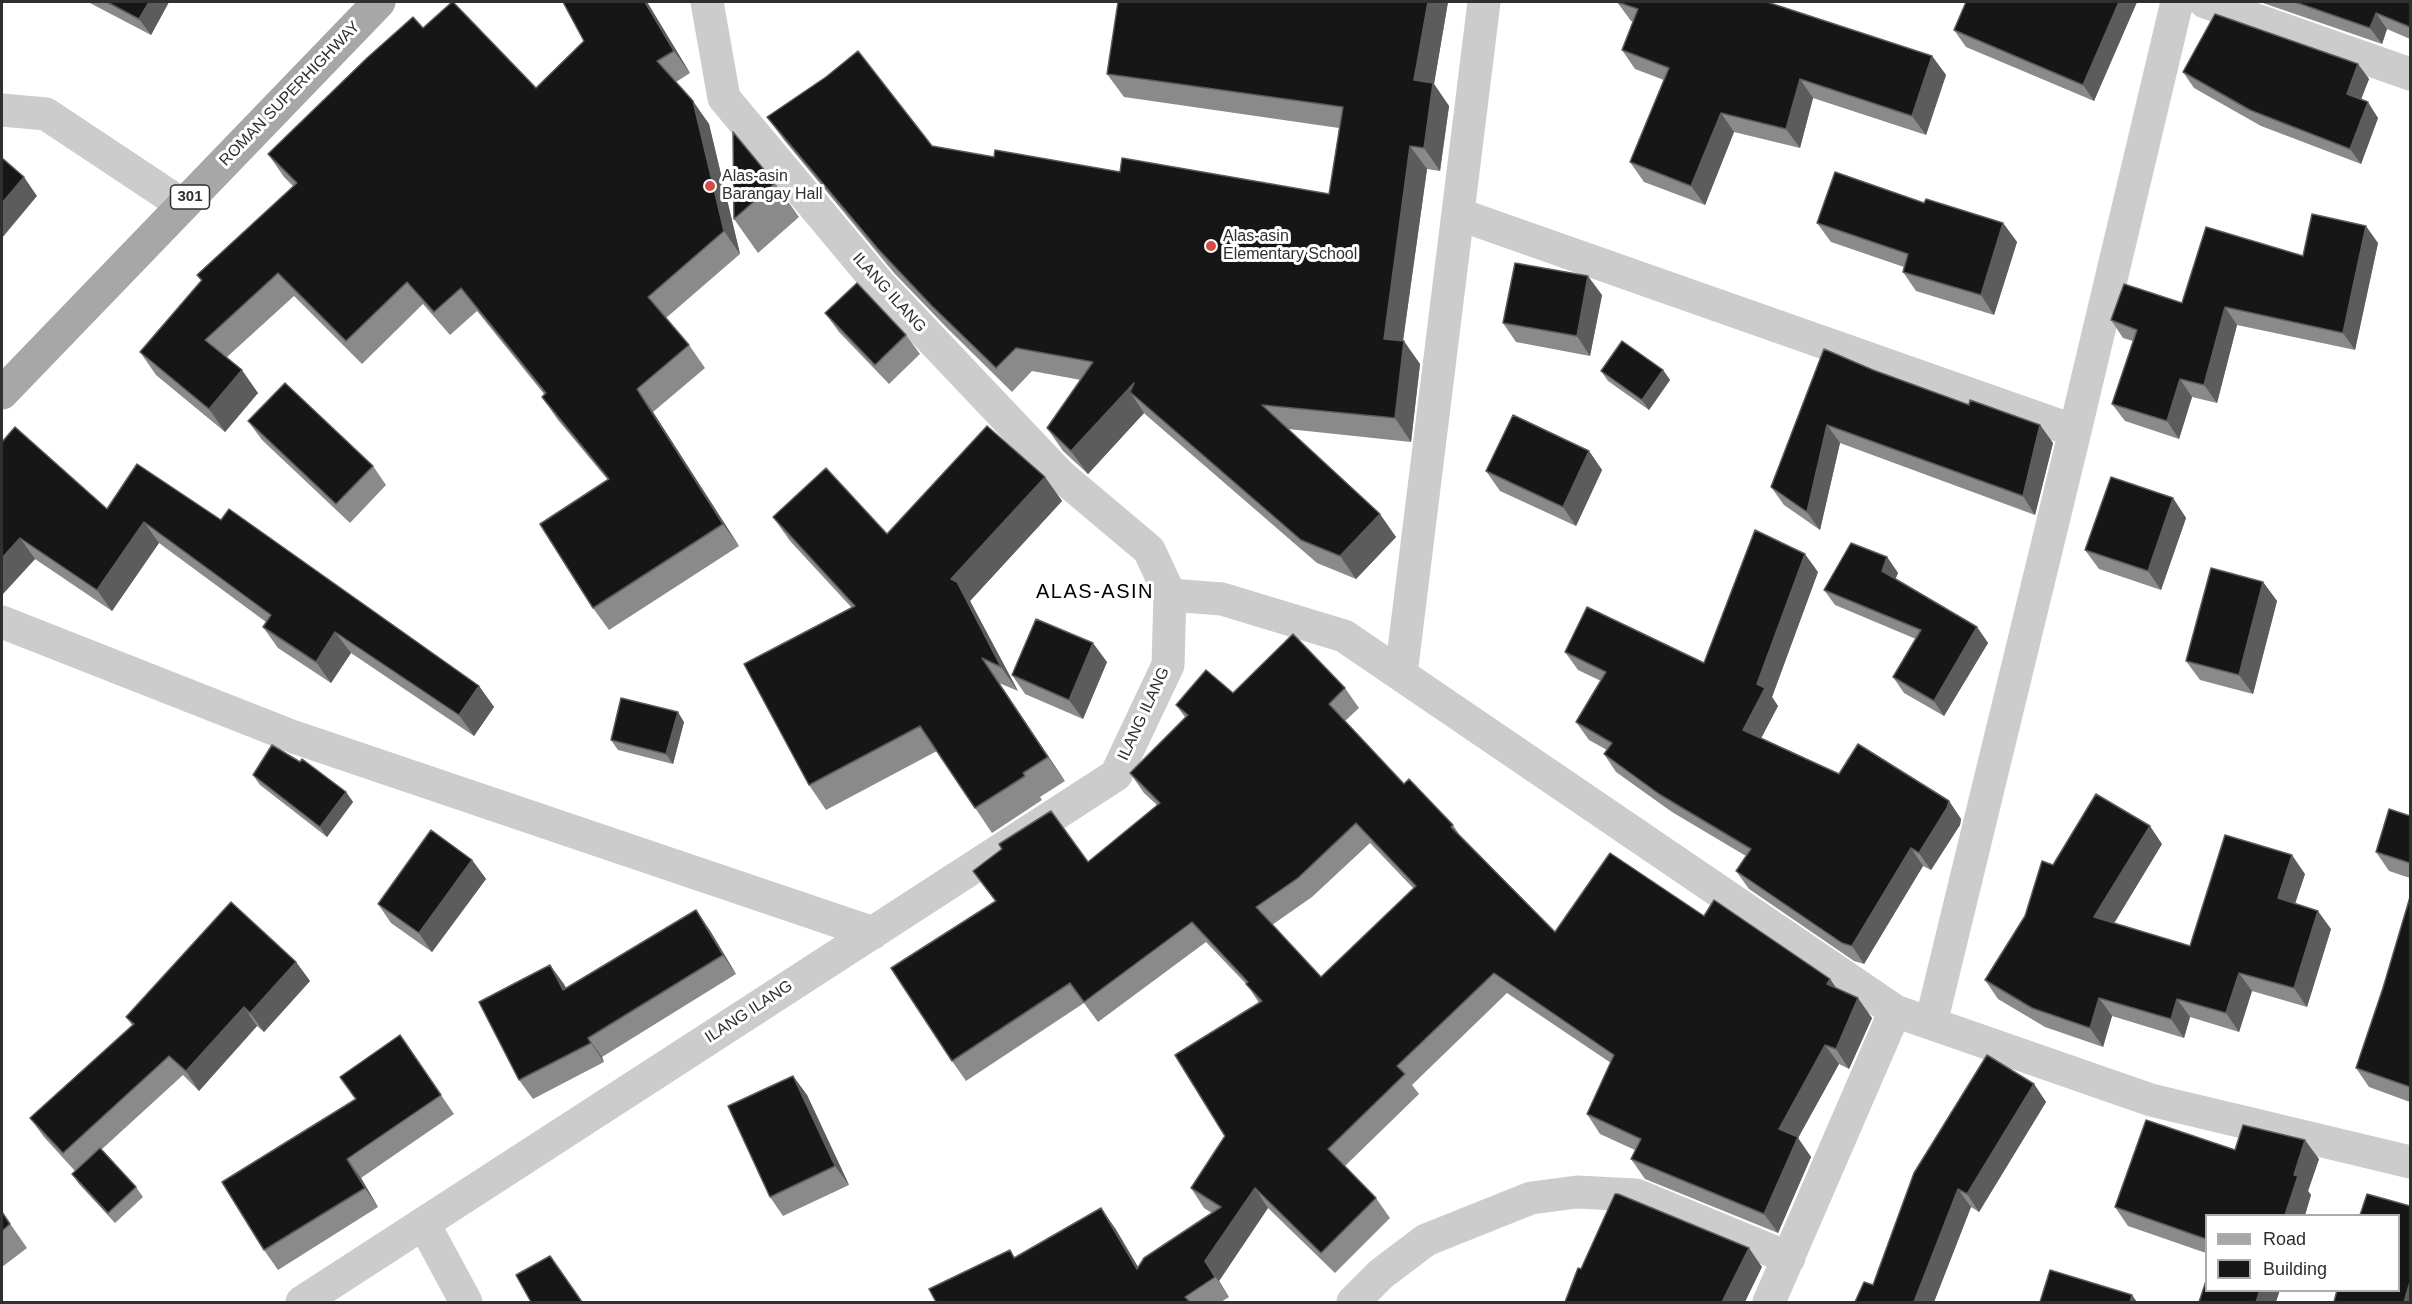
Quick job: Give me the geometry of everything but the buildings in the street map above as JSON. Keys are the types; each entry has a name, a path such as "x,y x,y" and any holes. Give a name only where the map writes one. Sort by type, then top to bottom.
{"main road":[{"name":"ROMAN SUPERHIGHWAY","path":"2,393 379,2"}],"street":[{"name":"ILANG ILANG","path":"302,1302 1116,775 1168,665 1170,595 1149,550 1060,475 880,285 724,98 707,2"},
{"path":"1401,674 1484,2"},
{"path":"1930,1023 2177,2"},
{"path":"2205,2 2410,74"},
{"path":"2,110 46,114 183,205"},
{"path":"1458,214 2075,431"},
{"path":"1170,595 1222,599 1344,636 1895,1011 2151,1100 2410,1162"},
{"path":"2,622 294,737 873,933"},
{"path":"1770,1302 1895,1011"},
{"path":"1353,1302 1381,1274 1426,1240 1531,1198 1577,1192 1636,1195 1789,1258"},
{"path":"424,1224 466,1302"}],"place":[{"name":"Alas-asin Barangay Hall","path":"710,186"},
{"name":"Alas-asin Elementary School","path":"1211,246"}],"district":[{"name":"ALAS-ASIN","path":"1095,592"}]}
